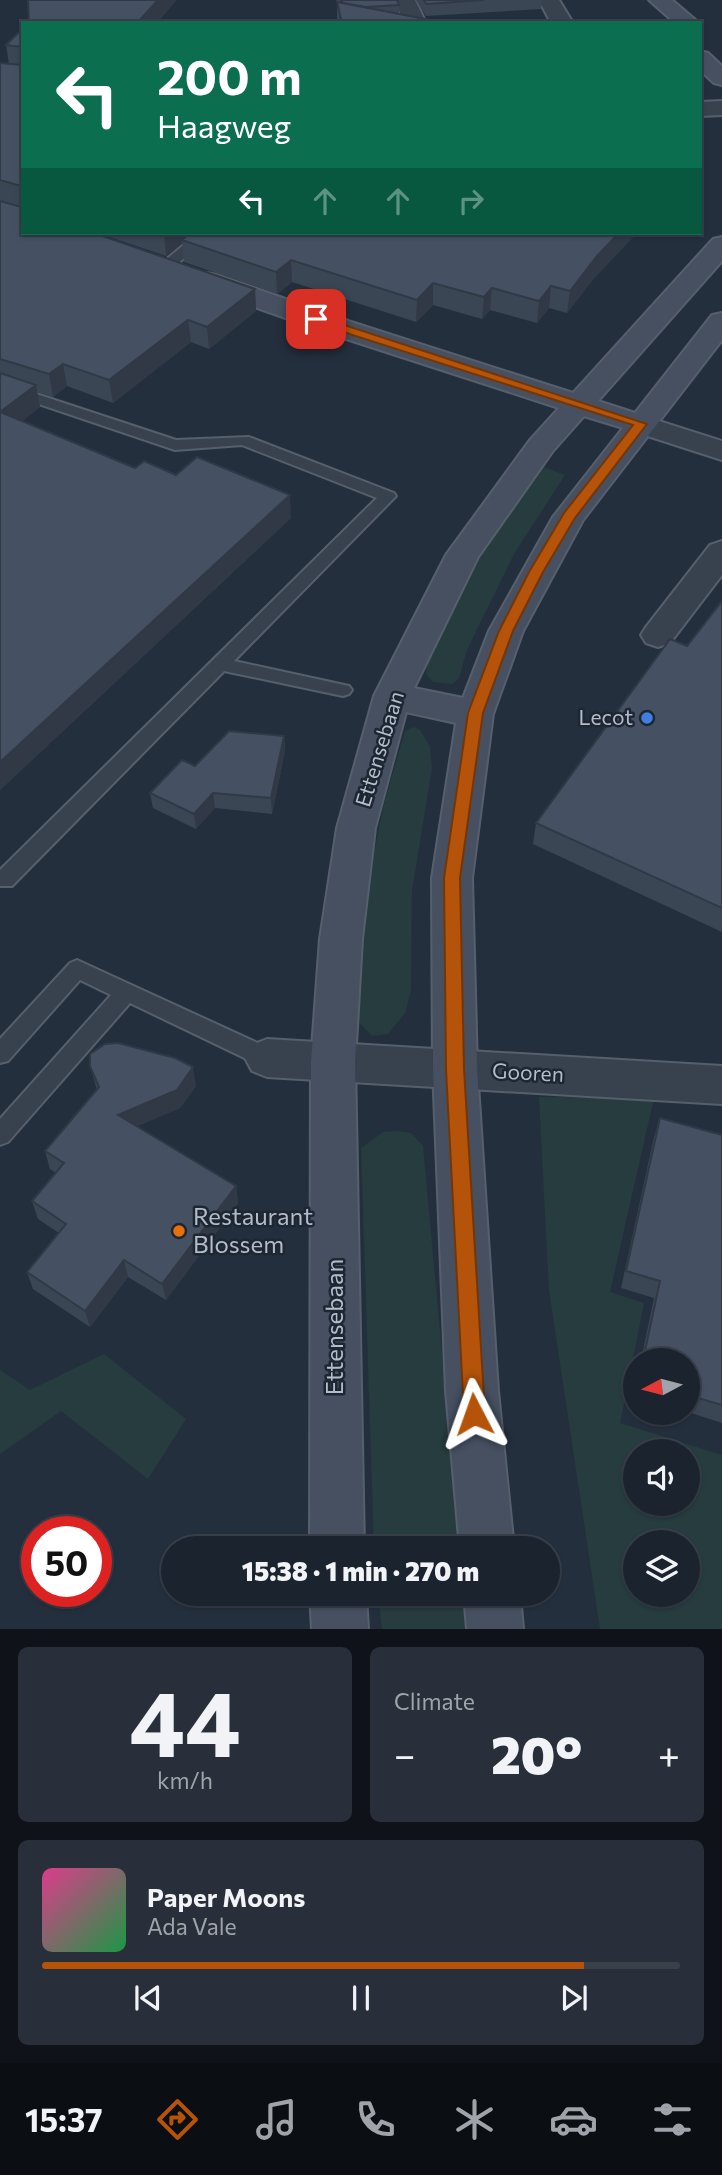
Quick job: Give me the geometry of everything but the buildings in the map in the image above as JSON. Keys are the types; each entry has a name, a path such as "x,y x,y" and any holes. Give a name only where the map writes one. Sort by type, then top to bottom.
{"main road":[{"path":"659,0 686,21"},
{"path":"639,9 654,21"},
{"path":"704,42 722,78"},
{"name":"Ettensebaan","path":"337,1536 333,1062 341,940 356,828 392,696 462,555 541,446 722,245"},
{"path":"154,262 341,328 640,424"},
{"path":"486,1536 472,1391 455,1069 452,878 475,713 506,631 569,516 722,321"},
{"path":"392,696 475,713"},
{"path":"339,1606 340,1629"},
{"path":"493,1606 495,1629"}],"street":[{"path":"405,0 414,21"},
{"path":"549,0 561,21"},
{"path":"702,109 722,108"},
{"path":"640,424 722,450"},
{"path":"658,635 722,552"},
{"path":"267,1058 333,1062"},
{"name":"Gooren","path":"333,1062 722,1085"}],"lane":[{"path":"154,262 202,235"},
{"path":"0,386 175,445 244,440 388,496 5,880 0,878"},
{"path":"222,664 343,690"},
{"path":"0,1054 77,969 267,1058"},
{"path":"0,1135 126,993"}],"green space":[{"path":"541,466 565,475 514,554 467,650 459,678 453,684 433,682 426,674 427,662 452,611 478,561"},
{"path":"414,727 420,730 430,747 432,768 412,891 411,991 405,1013 388,1034 372,1036 358,1021 365,897 384,804 405,731"},
{"path":"539,1097 654,1098 610,1292 644,1303 635,1348 623,1348 623,1408 620,1423 671,1439 623,1439 623,1516 700,1516 700,1448 722,1455 722,1629 600,1629 549,1290"},
{"path":"383,1132 411,1133 423,1146 459,1536 374,1536 361,1148"},
{"path":"104,1354 186,1419 148,1479 61,1411 0,1454 0,1370 30,1390"},
{"path":"379,1606 466,1606 469,1629 382,1629"}],"place":[{"name":"Lecot","path":"647,718"},
{"name":"Restaurant Blossem","path":"179,1231"}],"route":[{"path":"316,319 640,424 569,516 536,572 506,631 475,713 452,878 455,1069 474,1414"}]}
